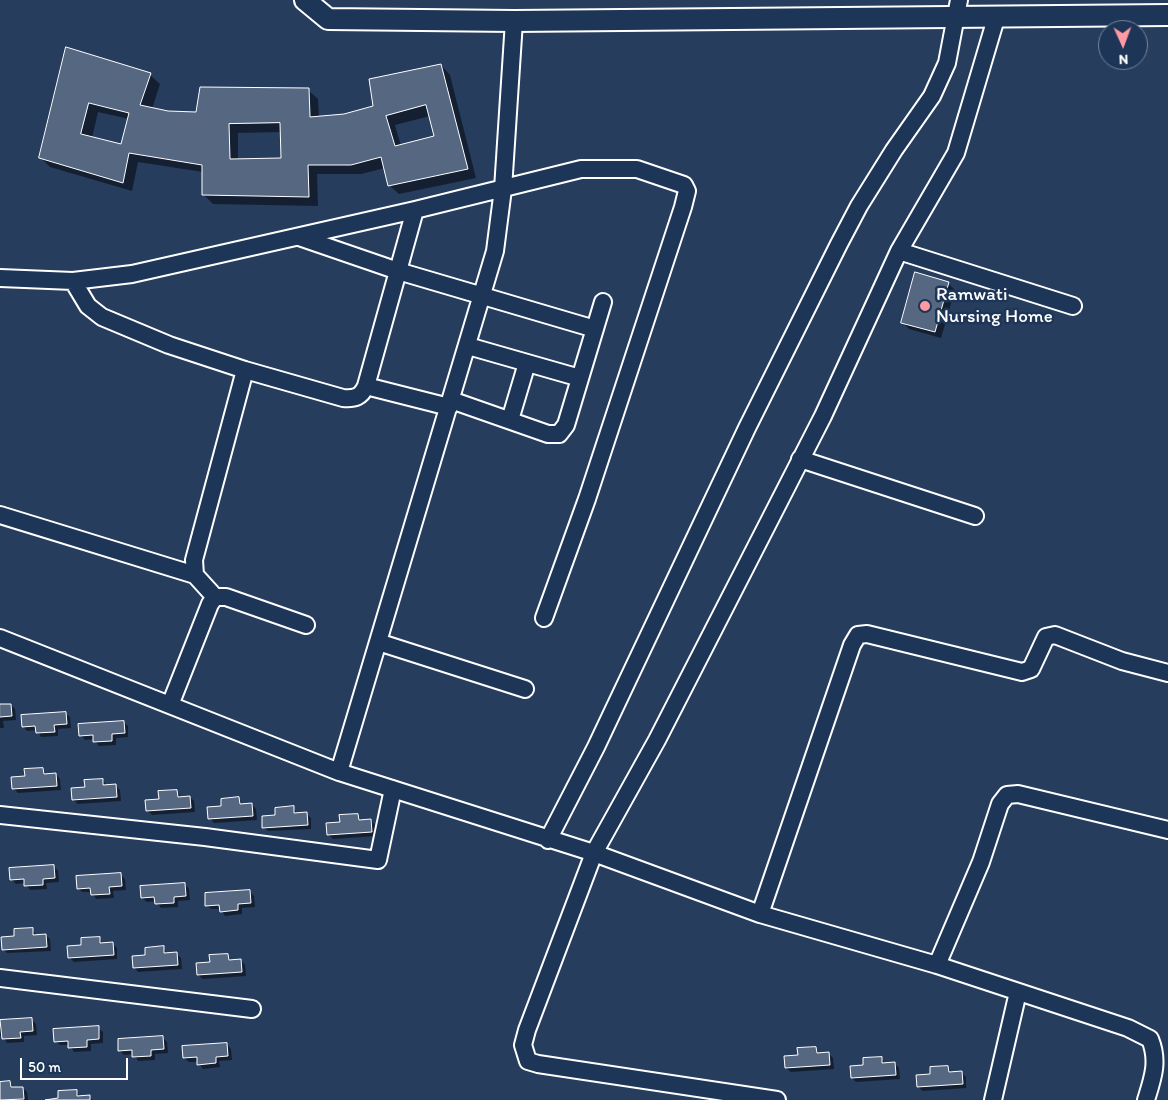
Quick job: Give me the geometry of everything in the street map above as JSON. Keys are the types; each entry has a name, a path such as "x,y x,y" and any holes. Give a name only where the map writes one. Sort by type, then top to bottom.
{"main road":[{"path":"305,0 328,19 514,21 958,8 997,15 1066,7 1149,7 1168,15"}],"street":[{"path":"548,840 596,747 742,437 839,244 859,206 894,150 932,96 947,62 958,8"},
{"path":"777,1100 528,1061 523,1045 526,1030 594,853 657,740 823,416 899,251 956,153 997,15"},
{"path":"339,772 495,251 503,189 514,21"},
{"path":"0,278 73,281 132,274 415,210 581,169 636,169 684,185 687,191 587,499 544,618"},
{"path":"73,281 88,306 102,317 169,345 245,370 350,399 359,396 366,386 415,210"},
{"path":"298,237 398,272 595,329"},
{"path":"899,251 1073,306"},
{"path":"366,386 450,403 510,420 548,434 559,434 566,425 603,302"},
{"path":"468,346 580,378"},
{"path":"510,420 527,363"},
{"path":"195,575 194,560 245,370"},
{"path":"800,459 976,516"},
{"path":"0,515 195,575 215,597 226,597 306,625"},
{"path":"170,705 210,604 215,597"},
{"path":"760,914 852,645 858,635 867,634 1022,672 1031,669 1046,637 1055,635 1114,658 1168,673"},
{"path":"0,638 339,772 548,840 594,853 760,914 937,965 1137,1032 1150,1039 1161,1052 1146,1100"},
{"path":"378,642 525,689"},
{"path":"0,815 205,837 378,860 393,789"},
{"path":"937,965 981,862 1000,804 1007,795 1018,794 1168,830"},
{"path":"0,978 252,1009"},
{"path":"992,1100 1018,992"}],"building":[{"path":"66,47 151,73 140,105 168,111 196,112 200,87 309,88 310,117 344,114 373,106 369,79 441,64 468,169 388,186 381,157 351,165 308,165 309,197 202,195 202,165 129,153 123,183 39,158","holes":["89,103 129,113 121,144 81,134","426,105 434,136 395,146 386,116","280,123 281,158 230,159 229,124"]},
{"path":"915,272 949,282 935,332 901,323"},
{"path":"0,704 11,704 12,716 0,717"},
{"path":"66,712 67,724 54,725 55,732 36,733 35,726 22,727 21,715"},
{"path":"124,721 125,733 112,734 112,741 93,742 93,735 79,736 78,724"},
{"path":"43,768 44,774 56,773 57,786 12,789 11,777 25,776 24,769"},
{"path":"103,779 103,785 116,784 117,797 72,800 71,788 85,787 84,780"},
{"path":"177,790 178,797 190,796 191,808 146,811 145,800 159,799 158,791"},
{"path":"239,797 240,804 252,803 253,816 208,819 207,807 221,806 221,799"},
{"path":"294,806 294,813 307,812 308,825 262,828 262,816 275,815 275,808"},
{"path":"358,814 359,820 371,819 372,832 327,835 326,823 340,822 339,815"},
{"path":"54,865 55,878 43,879 43,885 24,886 24,879 10,880 9,868"},
{"path":"121,873 122,886 109,887 110,894 91,895 90,888 77,889 76,876"},
{"path":"185,883 186,896 174,897 174,903 155,904 154,897 141,898 140,886"},
{"path":"250,890 251,903 238,904 238,910 220,912 219,905 205,906 205,893"},
{"path":"33,928 33,935 46,934 47,947 2,950 1,937 14,936 14,929"},
{"path":"100,937 100,943 113,942 114,955 68,958 67,946 81,945 81,938"},
{"path":"164,946 164,953 177,952 178,965 133,968 132,956 145,955 145,948"},
{"path":"228,954 229,960 241,959 242,972 197,975 196,963 210,962 209,955"},
{"path":"32,1018 33,1031 20,1032 21,1038 2,1039 0,1020"},
{"path":"99,1026 99,1039 87,1040 87,1047 68,1048 68,1041 54,1042 53,1029"},
{"path":"163,1036 164,1049 151,1050 151,1056 132,1057 132,1050 118,1051 118,1039"},
{"path":"227,1043 228,1056 216,1057 216,1063 197,1065 197,1057 183,1058 182,1046"},
{"path":"816,1047 817,1053 829,1052 830,1065 785,1068 784,1056 798,1055 797,1048"},
{"path":"882,1057 882,1063 895,1062 896,1075 851,1078 850,1066 863,1065 863,1058"},
{"path":"948,1066 949,1072 962,1071 963,1084 917,1087 916,1075 930,1074 930,1067"},
{"path":"10,1081 11,1087 23,1087 24,1099 0,1100 0,1082"},
{"path":"77,1090 77,1096 90,1095 90,1100 45,1100 58,1098 58,1091"}],"place":[{"name":"Ramwati Nursing Home","path":"925,306"}]}
